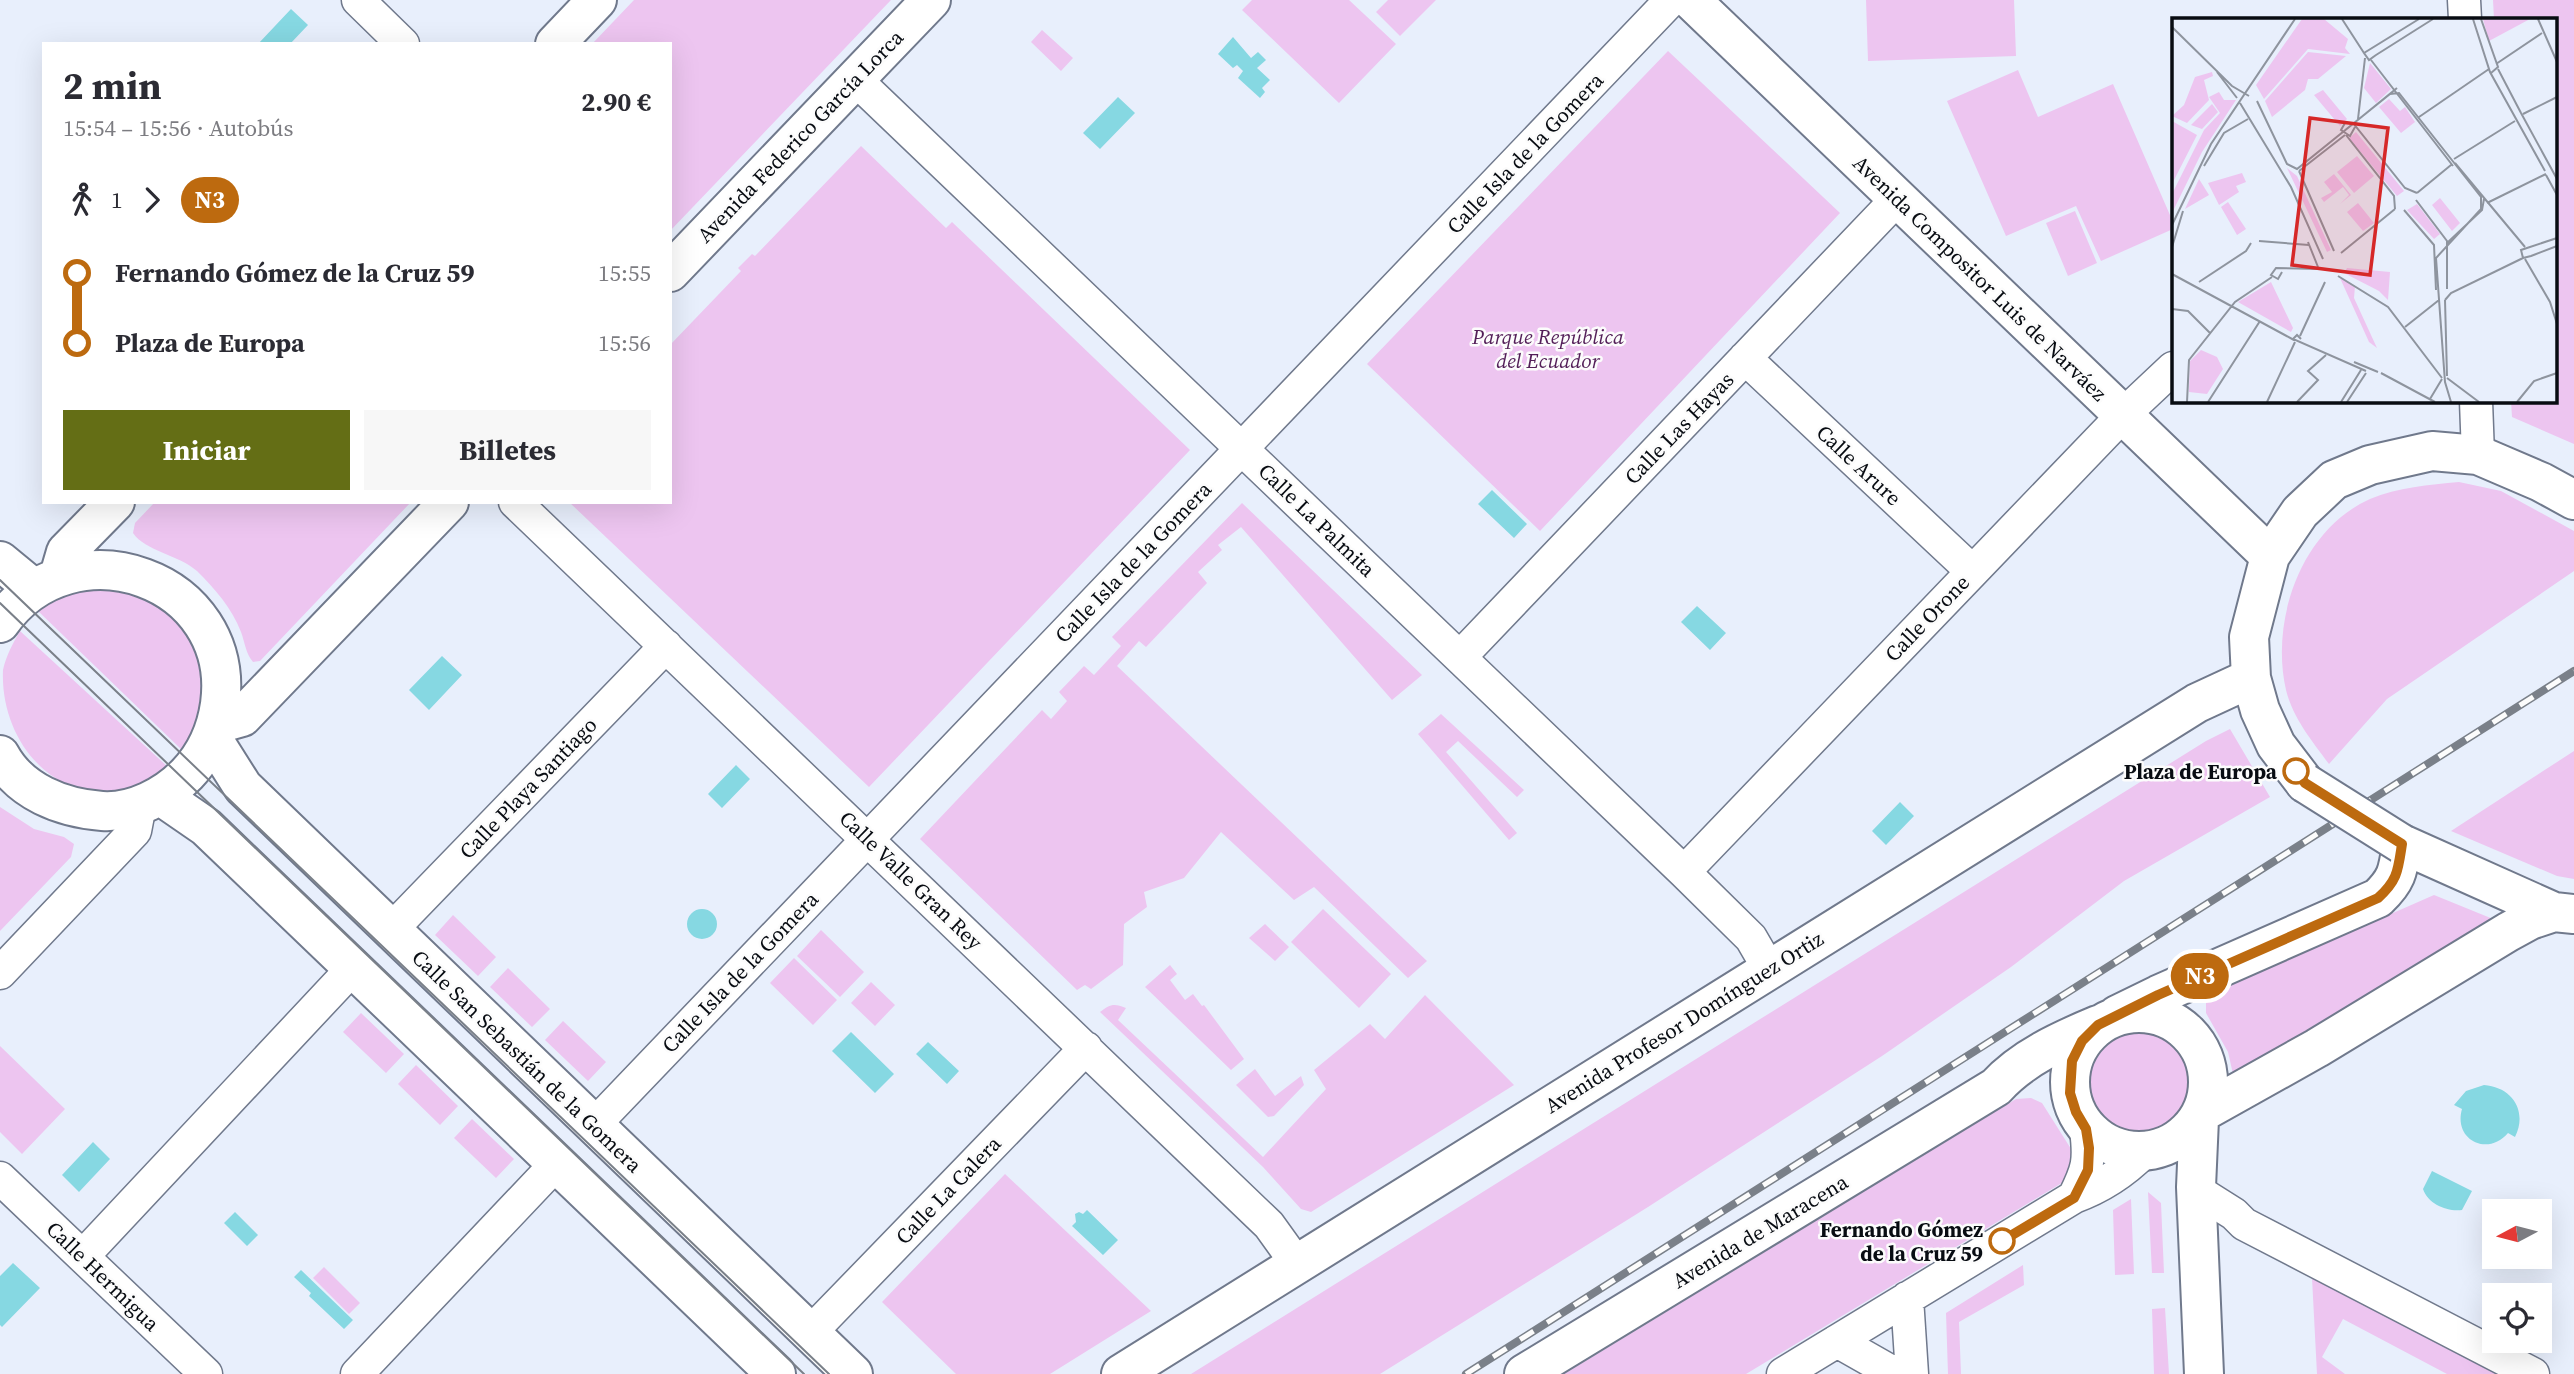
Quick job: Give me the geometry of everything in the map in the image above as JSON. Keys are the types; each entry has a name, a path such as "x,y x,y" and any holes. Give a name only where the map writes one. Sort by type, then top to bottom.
{"main road":[{"path":"557,42 597,0"},
{"name":"Avenida Federico García Lorca","path":"672,270 930,0"},
{"name":"Avenida Compositor Luis de Narváez","path":"1691,0 2270,556"},
{"path":"2564,913 2402,844 2305,783 2276,746 2260,710 2251,678 2249,637 2270,556 2300,512 2333,480 2370,465 2432,451 2478,455 2541,482 2574,500"},
{"path":"0,623 8,611 46,582 66,552 113,504"},
{"path":"214,731 242,718 447,504"},
{"path":"0,561 46,582 92,569 127,572 161,585 192,611 205,628 220,669 222,690 214,731 196,765 177,785 150,800 108,811 73,808 35,792 5,765 0,755"},
{"name":"Avenida Profesor Domínguez Ortiz","path":"1121,1374 2197,703 2251,678"},
{"name":"Calle San Sebastián de la Gomera","path":"214,731 243,787 853,1374"},
{"path":"150,800 206,827 776,1374"},
{"name":"Avenida de Maracena","path":"1524,1374 1996,1087 2009,1072 2066,1038 2378,898 2393,884 2398,872 2402,844"},
{"path":"2204,1374 2196,1189 2200,1116 2208,1091 2207,1068 2197,1044 2183,1027 2165,1017 2143,1012 2107,1020 2082,1041 2072,1061 2070,1093 2081,1120 2116,1148 2147,1152 2163,1148 2186,1134 2200,1116 2508,932 2530,920 2564,913"},
{"name":"Avenida de Maracena","path":"1996,1087 2036,1082 2056,1091 2081,1120"},
{"path":"2147,1152 2196,1189"}],"street":[{"path":"358,0 401,42"},
{"path":"384,0 427,42"},
{"name":"Calle Isla de la Gomera","path":"594,1125 1671,0"},
{"path":"2464,0 2465,18"},
{"name":"Calle La Palmita","path":"855,79 1684,872 1751,939 1769,969"},
{"name":"Calle Las Hayas","path":"1460,656 1897,199"},
{"name":"Calle Arure","path":"1745,358 1972,571"},
{"name":"Calle Orone","path":"1684,872 2123,415 2172,369"},
{"path":"2476,402 2478,455"},
{"name":"Calle Valle Gran Rey","path":"517,504 1269,1224 1297,1264"},
{"name":"Calle Playa Santiago","path":"391,930 666,646"},
{"path":"0,973 135,831 150,800"},
{"path":"83,1256 353,968"},
{"name":"Calle La Calera","path":"810,1332 1086,1048"},
{"path":"2074,1198 2088,1170 2089,1148 2081,1120"},
{"path":"1783,1374 2074,1198 2091,1191 2147,1152"},
{"path":"357,1374 556,1164"},
{"name":"Calle Hermigua","path":"0,1178 206,1374"},
{"path":"2196,1189 2234,1214 2244,1224 2533,1374"},
{"path":"2199,1261 2213,1241 2234,1227 2244,1224"},
{"path":"1907,1298 1912,1374"},
{"path":"1837,1341 1895,1374"}],"green space":[{"path":"634,0 891,0 672,229 672,42 594,42"},
{"path":"1252,0 1349,0 1396,44 1339,103 1242,10"},
{"path":"1388,0 1436,0 1400,36 1376,12"},
{"path":"1866,0 2014,0 2016,56 1868,61"},
{"path":"2493,0 2574,0 2574,444 2512,417 2511,402 2556,402 2556,18 2494,18"},
{"path":"1042,30 1073,58 1061,71 1031,42"},
{"name":"Parque República del Ecuador","path":"1668,51 1840,213 1540,531 1367,364"},
{"path":"2018,70 2038,117 2113,84 2172,220 2172,229 2101,261 2076,206 2006,236 1947,101"},
{"path":"861,146 946,228 952,222 1190,450 869,787 571,504 672,504 672,343 741,271 738,268 752,254 755,256"},
{"path":"2075,211 2097,263 2068,276 2046,223"},
{"path":"2459,482 2501,491 2574,531 2574,571 2387,699 2329,764 2298,720 2286,690 2282,663 2283,635 2287,607 2296,580 2309,555 2326,532 2346,513 2370,499 2392,492"},
{"path":"1242,503 1422,675 1392,700 1241,527 1218,545 1222,550 1198,572 1207,583 1146,647 1139,641 1117,666 1427,961 1408,978 1314,887 1294,900 1221,832 1184,878 1144,892 1147,907 1124,924 1123,965 1091,989 1085,985 1077,990 920,839 1042,710 1051,719 1067,701 1059,692 1084,666 1094,675 1121,646 1112,637"},
{"path":"153,504 409,504 260,661 253,662 233,615 222,599 190,566 138,539 133,533 135,523"},
{"path":"102,588 140,595 155,602 169,613 191,642 203,677 204,695 202,711 184,752 38,611 65,595"},
{"path":"20,631 169,768 128,790 96,792 73,787 53,776 35,761 21,742 4,696 3,670"},
{"path":"1441,714 1524,790 1517,797 1458,741 1446,752 1517,833 1509,840 1418,734"},
{"path":"2230,729 2270,797 2124,881 2011,967 1882,1056 1648,1207 1380,1374 1191,1374 2206,741"},
{"path":"2574,751 2574,879 2557,876 2451,831"},
{"path":"0,807 34,829 64,837 74,844 71,857 0,931"},
{"path":"2434,895 2493,919 2233,1074 2228,1052 2206,1013 2206,1000 2213,992"},
{"path":"1323,909 1391,974 1359,1008 1291,942"},
{"path":"453,915 496,957 478,976 435,935"},
{"path":"1265,924 1289,947 1275,961 1249,938"},
{"path":"821,930 864,972 840,997 797,956"},
{"path":"794,958 837,1000 813,1025 770,983"},
{"path":"1170,965 1177,974 1170,980 1185,1000 1193,994 1202,1006 1204,1005 1244,1059 1231,1070 1145,987"},
{"path":"508,968 550,1009 532,1027 490,987"},
{"path":"871,982 895,1005 875,1026 851,1003"},
{"path":"1425,995 1514,1085 1311,1212 1301,1209 1263,1167 1100,1012 1112,1005 1126,1008 1118,1020 1263,1157 1326,1089 1314,1070 1370,1024 1385,1039"},
{"path":"361,1013 404,1054 386,1073 343,1032"},
{"path":"563,1021 606,1062 588,1081 545,1040"},
{"path":"2140,1023 2163,1027 2182,1040 2195,1059 2199,1082 2195,1105 2182,1124 2163,1137 2140,1141 2117,1137 2098,1124 2085,1105 2081,1082 2085,1059 2098,1040 2117,1027"},
{"path":"0,1046 65,1109 22,1154 0,1132"},
{"path":"416,1065 458,1106 440,1125 398,1084"},
{"path":"1255,1069 1275,1096 1301,1076 1304,1085 1274,1116 1268,1117 1236,1085"},
{"path":"2031,1098 2042,1103 2073,1152 2074,1169 2065,1181 1746,1374 1564,1374 2016,1099"},
{"path":"472,1119 514,1159 496,1178 454,1138"},
{"path":"1005,1174 1151,1311 1050,1374 956,1374 882,1302"},
{"path":"2148,1192 2161,1203 2164,1273 2152,1273"},
{"path":"2131,1199 2134,1274 2115,1275 2113,1210"},
{"path":"2023,1265 2024,1285 1959,1322 1961,1374 1948,1374 1946,1313"},
{"path":"324,1267 360,1303 349,1314 313,1278"},
{"path":"2312,1278 2496,1374 2447,1374 2343,1319 2322,1357 2345,1374 2317,1374"},
{"path":"2165,1308 2169,1374 2154,1374 2152,1309"}],"water":[{"path":"291,9 308,25 292,42 260,42"},
{"path":"1233,37 1251,58 1258,52 1266,60 1257,68 1270,80 1262,88 1265,92 1260,98 1238,78 1243,71 1237,65 1233,68 1218,54"},
{"path":"1118,97 1135,113 1100,149 1083,133"},
{"path":"1492,490 1527,524 1514,538 1478,504"},
{"path":"1697,606 1726,633 1710,650 1681,622"},
{"path":"442,656 462,675 429,710 409,690"},
{"path":"736,765 750,779 722,808 708,794"},
{"path":"1900,802 1914,816 1886,845 1872,831"},
{"path":"702,909 713,913 717,924 713,935 702,939 691,935 687,924 691,913"},
{"path":"851,1032 894,1074 875,1093 832,1051"},
{"path":"928,1042 959,1071 947,1084 916,1054"},
{"path":"2484,1085 2502,1090 2515,1102 2520,1118 2515,1137 2508,1133 2491,1144 2482,1144 2467,1137 2461,1120 2462,1109 2454,1105 2466,1091"},
{"path":"93,1142 110,1159 79,1192 62,1175"},
{"path":"2432,1171 2472,1191 2462,1210 2439,1206 2425,1194 2423,1189"},
{"path":"1087,1210 1118,1240 1103,1255 1072,1226 1076,1222 1075,1214 1083,1214"},
{"path":"235,1212 258,1235 247,1246 224,1223"},
{"path":"13,1263 40,1288 2,1327 0,1276"},
{"path":"301,1270 353,1320 344,1329 309,1296 311,1293 294,1277"}],"tram line":[{"path":"0,580 829,1374"},
{"path":"0,603 804,1374"}],"railway":[{"path":"1466,1374 2574,671"}],"bus line":[{"name":"N3","path":"2002,1241 2074,1198 2088,1170 2086,1129 2076,1112 2070,1093 2072,1061 2082,1041 2098,1025 2158,995 2378,898 2393,884 2398,872 2402,844 2305,783 2296,771"}],"place":[{"name":"Plaza de Europa","path":"2296,771"},
{"name":"Fernando Gómez de la Cruz 59","path":"2002,1241"}]}
